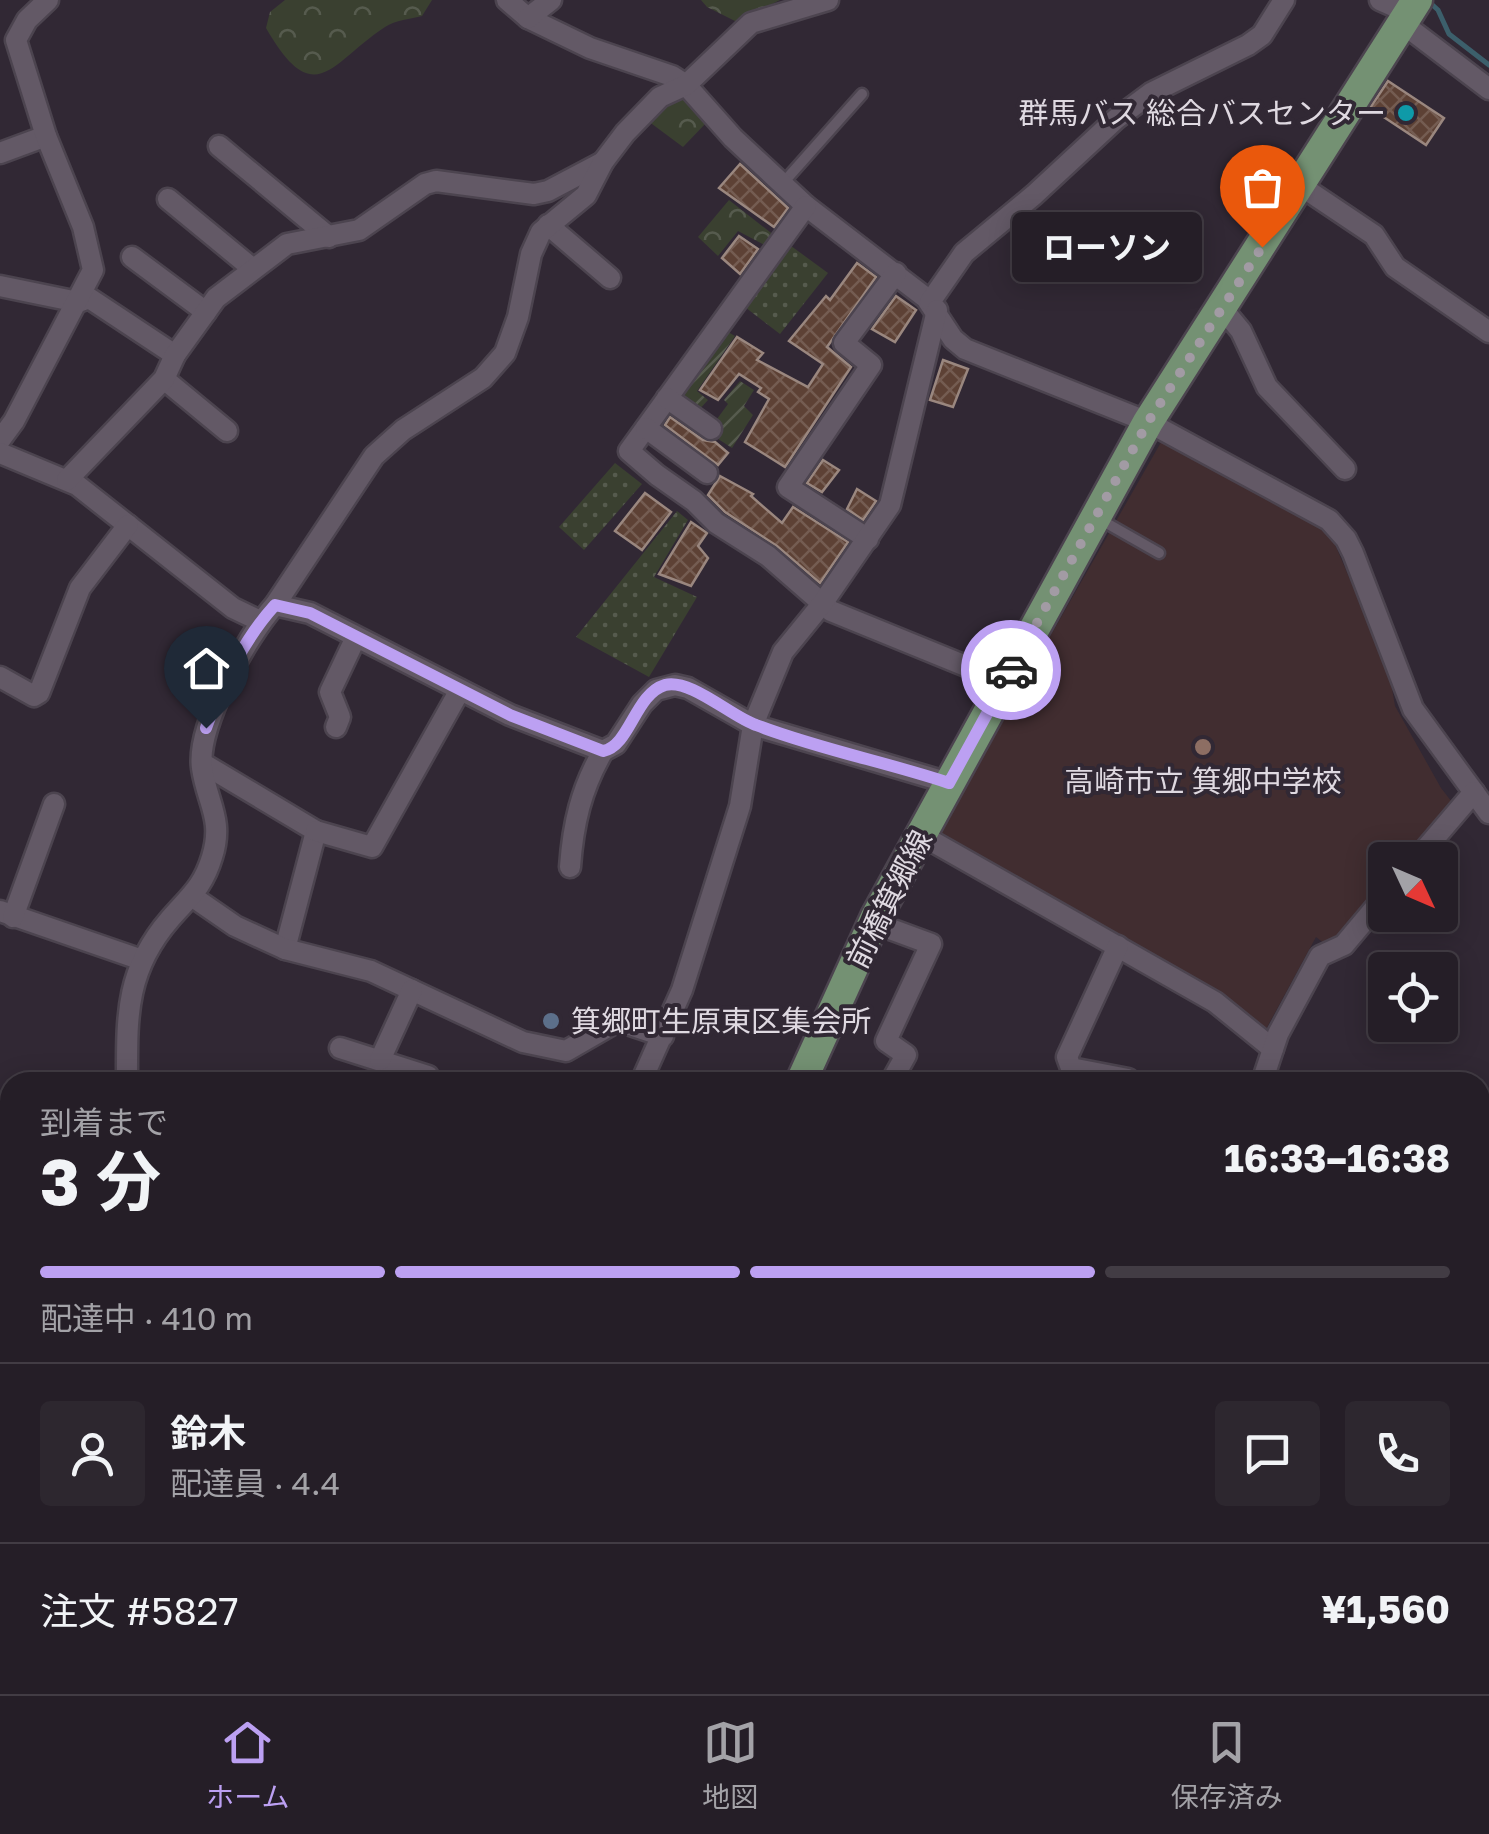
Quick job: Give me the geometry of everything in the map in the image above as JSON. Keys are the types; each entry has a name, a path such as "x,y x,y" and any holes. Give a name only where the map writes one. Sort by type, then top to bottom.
{"main road":[{"name":"前橋箕郷線","path":"806,1072 874,922 1148,422 1410,12"}],"street":[{"path":"0,440 93,270 90,250 8,38 48,0"},
{"path":"507,0 528,18 590,48 672,76 686,85 733,138 806,206 934,306 953,339 964,349 1148,422 1316,511 1336,526 1352,553 1413,709 1489,813"},
{"path":"528,18 552,0"},
{"path":"127,1072 130,996 142,960 171,918 194,897 207,872 218,830 202,763 202,748 213,710 268,613 374,456 404,430 483,378 505,353 518,317 530,254 548,224 586,194 625,133 660,98 686,85 751,23 828,0"},
{"path":"646,1072 682,990 740,806 753,725 782,652 822,604 890,505 934,306 964,254 1116,119 1151,93 1248,46 1262,35 1284,0"},
{"path":"1380,0 1410,12 1489,89"},
{"path":"0,153 46,136"},
{"path":"219,146 329,237"},
{"path":"67,480 164,379 175,355 216,298 287,244 360,230 425,184 436,181 534,194 548,191 603,162"},
{"path":"1301,186 1374,235 1395,267 1489,332"},
{"path":"168,199 253,269"},
{"path":"806,206 629,451 716,523 768,556 831,612 1004,682"},
{"path":"548,224 610,278"},
{"path":"132,257 206,312"},
{"path":"868,539 788,487 870,365 844,343 896,273"},
{"path":"0,286 78,302 89,298 175,355"},
{"path":"1222,308 1246,340 1267,387 1346,469"},
{"path":"164,379 226,431"},
{"path":"667,398 711,429"},
{"path":"646,428 707,473"},
{"path":"0,453 67,480 233,608 310,613 510,715 603,751"},
{"path":"0,677 34,696 39,694 80,588 128,525"},
{"path":"336,727 340,717 330,692 356,636"},
{"path":"570,868 572,824 588,777 603,751 616,744 642,704 666,685 688,688 753,725 949,783"},
{"path":"202,763 316,832 372,847 460,690"},
{"path":"1431,842 1474,792"},
{"path":"54,804 6,914 142,960"},
{"path":"285,949 316,832"},
{"path":"921,834 1215,1002 1273,1049"},
{"path":"194,897 235,926 285,949 371,971 524,1042 566,1051 618,1021 663,1036"},
{"path":"1265,1072 1320,956 1344,945 1368,916"},
{"path":"874,922 931,944 886,1041 906,1055 897,1072"},
{"path":"1090,1072 1071,1068 1066,1057 1118,946"},
{"path":"380,1060 412,990"},
{"path":"340,1048 416,1072"}],"lane":[{"path":"782,184 862,94"},
{"path":"1095,517 1158,553"}],"shaded area":[{"name":"高崎市立 箕郷中学校","path":"1164,437 1311,519 1331,535 1389,671 1395,706 1455,806 1424,842 1368,842 1368,905 1336,941 1325,944 1316,937 1265,1031 936,836"}],"green space":[{"path":"285,0 432,0 422,16 389,25 337,65 311,74 298,69 283,54 266,28 270,12"},
{"path":"701,0 780,0 737,22"},
{"path":"683,94 707,122 683,147 648,121 662,103"},
{"path":"729,200 775,236 768,247 738,231 718,256 698,237"},
{"path":"787,243 828,273 780,334 741,304"},
{"path":"721,328 735,336 697,391 708,400 696,413 671,397"},
{"path":"740,381 754,390 744,406 753,415 732,448 712,435 714,423 728,404 724,400"},
{"path":"615,463 642,484 584,550 559,527"},
{"path":"677,511 688,520 654,577 697,597 649,677 576,637"}],"building":[{"name":"群馬バス 総合バスセンター","path":"1388,81 1444,118 1426,145 1370,108"},
{"path":"740,164 788,208 774,227 719,188"},
{"path":"739,236 758,249 740,274 722,258"},
{"path":"857,263 876,277 827,347 851,367 785,467 745,442 769,399 758,392 761,388 739,374 718,400 700,390 737,337 763,353 757,360 808,387 823,364 789,341 826,296 830,300"},
{"path":"896,296 916,310 895,342 872,329"},
{"path":"943,360 968,369 953,407 930,400"},
{"path":"670,417 728,453 718,465 665,425"},
{"path":"823,460 839,470 822,492 807,483"},
{"path":"720,476 753,494 782,523 793,507 848,542 820,583 708,495"},
{"path":"857,489 876,501 863,520 847,509"},
{"path":"645,493 671,512 642,550 615,531"},
{"path":"691,522 707,533 698,546 708,558 691,586 659,574"}],"waterway":[{"path":"1427,0 1438,10 1449,34 1489,65"}],"way so far":[{"path":"1011,670 1148,422 1262,247"}],"place":[{"name":"群馬バス 総合バスセンター","path":"1406,113"},
{"name":"ローソン","path":"1262,247"},
{"name":"高崎市立 箕郷中学校","path":"1203,747"},
{"name":"箕郷町生原東区集会所","path":"551,1021"}],"route":[{"path":"206,728 260,621 275,605 310,613 510,715 603,751 616,744 656,690 675,684 753,725 949,783 1011,670"}]}
